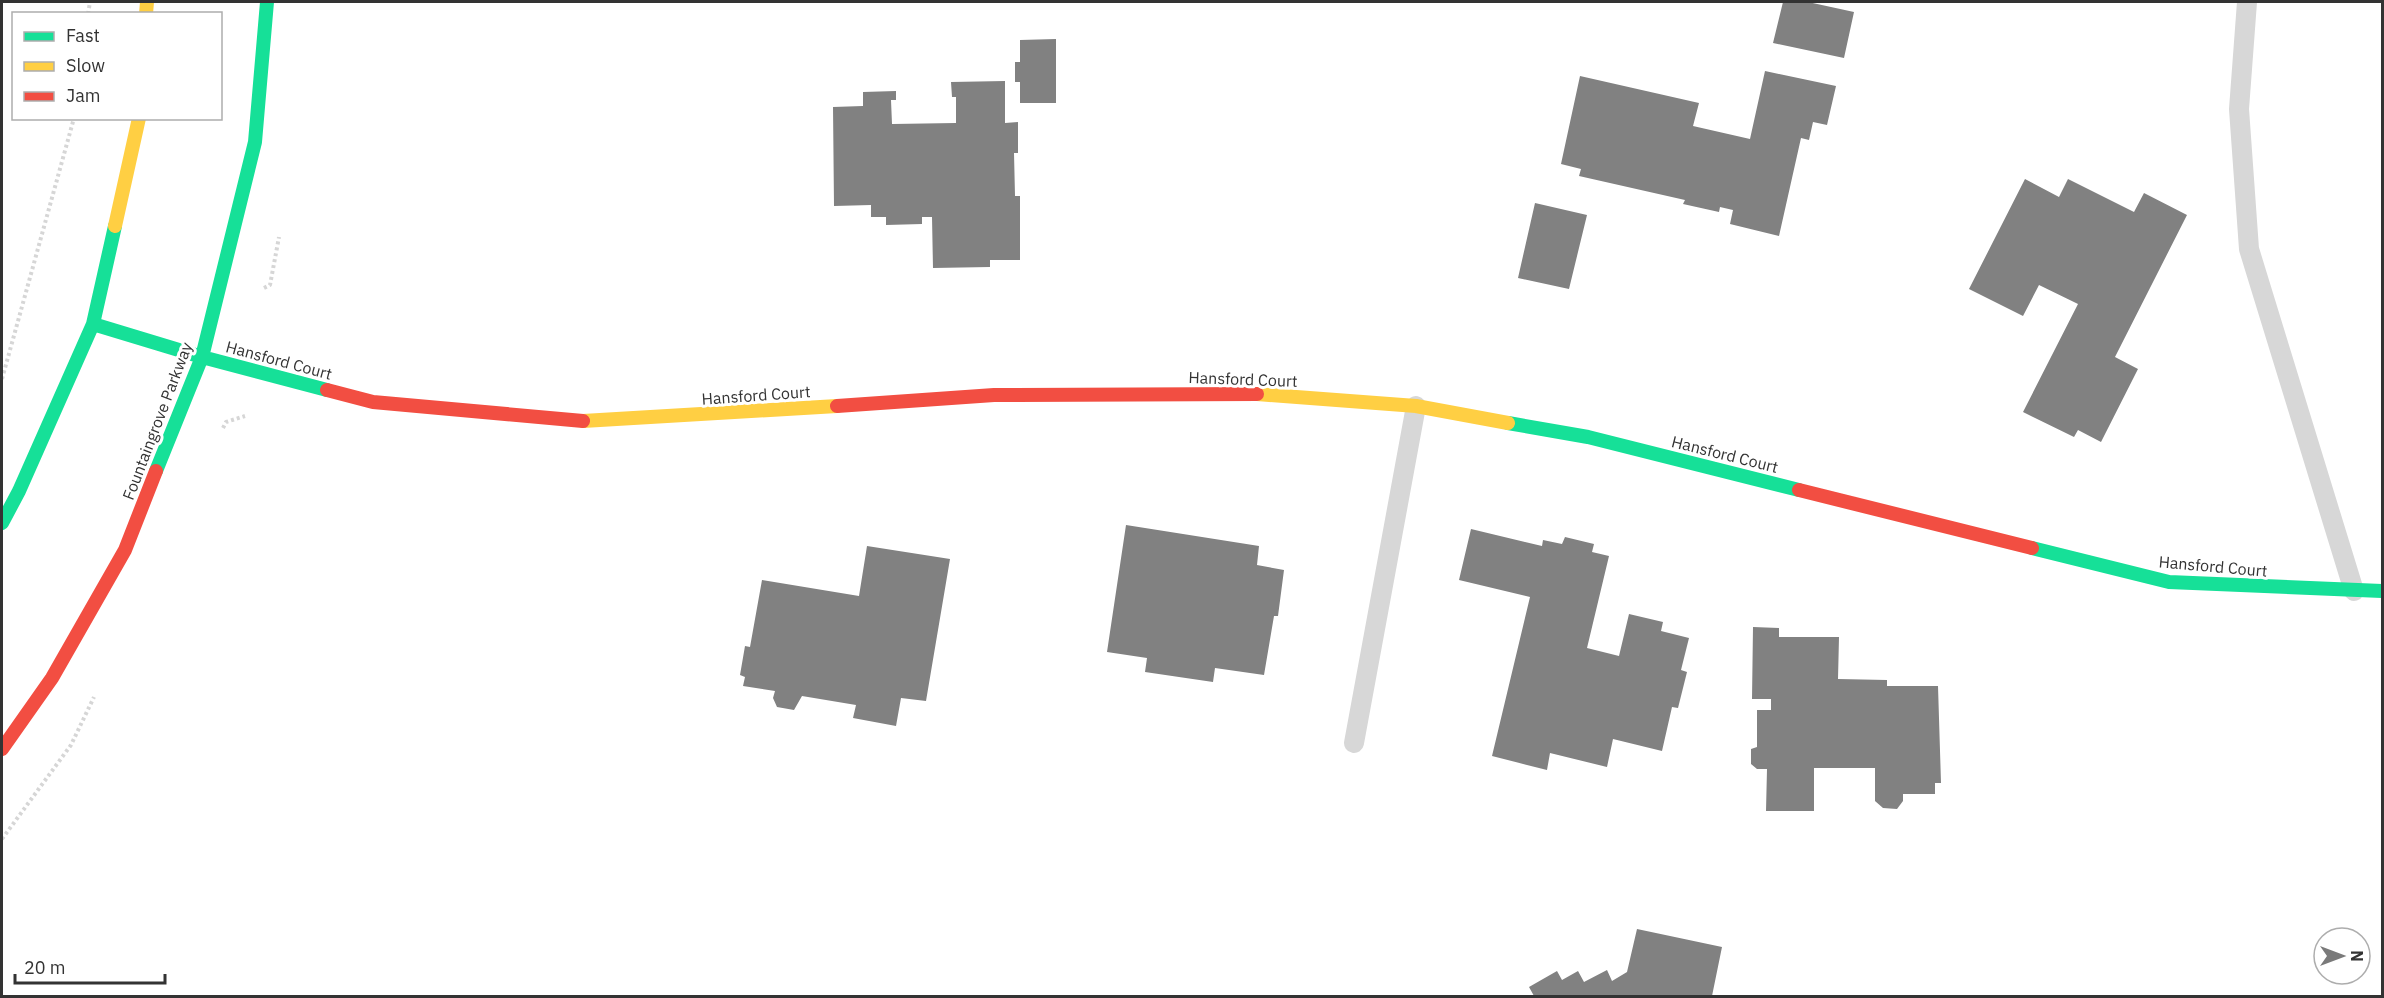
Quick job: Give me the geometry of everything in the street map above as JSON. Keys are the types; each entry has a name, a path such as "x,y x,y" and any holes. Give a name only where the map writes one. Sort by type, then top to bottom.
{"street":[{"name":"Fountaingrove Parkway","path":"2,749 52,678 125,550 202,357 255,142 267,2"},
{"path":"2,523 19,491 93,324 139,120"},
{"name":"Hansford Court","path":"93,324 202,357 373,402 583,422 994,395 1242,393 1416,406 1588,437 2169,582 2382,591"}],"lane":[{"path":"2247,2 2239,109 2249,249 2354,591"},
{"path":"1354,743 1416,406"}],"path":[{"path":"2,379 73,120"},
{"path":"226,422 245,416"}],"building":[{"path":"1783,2 1808,2 1854,12 1844,58 1773,43"},
{"path":"1056,39 1056,103 1020,103 1020,82 1015,82 1015,62 1020,62 1020,40"},
{"path":"1765,71 1836,86 1827,125 1813,122 1809,140 1801,138 1779,236 1730,224 1733,210 1720,207 1719,212 1683,204 1685,200 1579,176 1581,169 1561,164 1580,76 1699,103 1693,126 1750,139"},
{"path":"1005,81 1005,123 1018,122 1018,153 1014,153 1015,196 1020,196 1020,260 990,260 990,267 933,268 932,217 922,217 922,224 886,225 886,217 871,217 871,205 834,206 833,107 863,106 863,92 896,91 896,100 891,100 892,124 956,123 956,97 952,97 951,82"},
{"path":"2025,179 2059,197 2068,179 2134,212 2144,193 2187,215 2115,357 2138,369 2101,442 2078,430 2074,437 2023,412 2078,304 2039,285 2023,316 1969,289"},
{"path":"1535,203 1587,215 1569,289 1518,278"},
{"path":"1126,525 1259,546 1257,565 1284,570 1278,616 1274,616 1264,675 1215,668 1213,682 1145,672 1147,658 1107,652"},
{"path":"1471,529 1542,546 1543,540 1562,544 1565,537 1594,544 1592,552 1609,556 1587,648 1619,656 1629,614 1663,622 1661,631 1689,638 1681,670 1687,672 1678,708 1672,707 1662,751 1613,739 1607,767 1550,753 1547,770 1492,756 1530,597 1459,580"},
{"path":"867,546 950,559 926,701 901,698 896,726 853,718 856,705 802,696 794,710 777,707 773,698 775,691 743,686 745,677 740,675 745,646 750,647 762,580 859,596"},
{"path":"1753,627 1779,628 1779,637 1839,637 1838,679 1887,680 1887,686 1938,686 1941,783 1935,783 1935,794 1903,794 1903,801 1897,809 1883,808 1875,801 1875,768 1814,768 1814,811 1766,811 1767,769 1757,769 1751,764 1751,749 1757,747 1757,710 1771,710 1771,699 1752,699"},
{"path":"1637,929 1722,947 1712,996 1534,996 1529,987 1557,971 1562,980 1578,971 1584,982 1607,970 1612,981 1627,972"}],"traffic: fast":[{"path":"156,471 202,357 255,142 267,2"},
{"path":"2,523 19,491 93,324 115,226"},
{"path":"93,324 202,357 327,390"},
{"path":"1508,423 1588,437 1799,490"},
{"path":"2032,548 2169,582 2382,591"}],"traffic: slow":[{"path":"146,12 147,2"},
{"path":"115,226 139,120"},
{"path":"1257,394 1416,406 1508,423"},
{"path":"583,421 837,406"}],"traffic: jam":[{"path":"327,390 373,402 583,421"},
{"path":"837,406 994,395 1257,394"},
{"path":"2,749 52,678 125,550 156,471"},
{"path":"1799,490 2032,548"}]}
